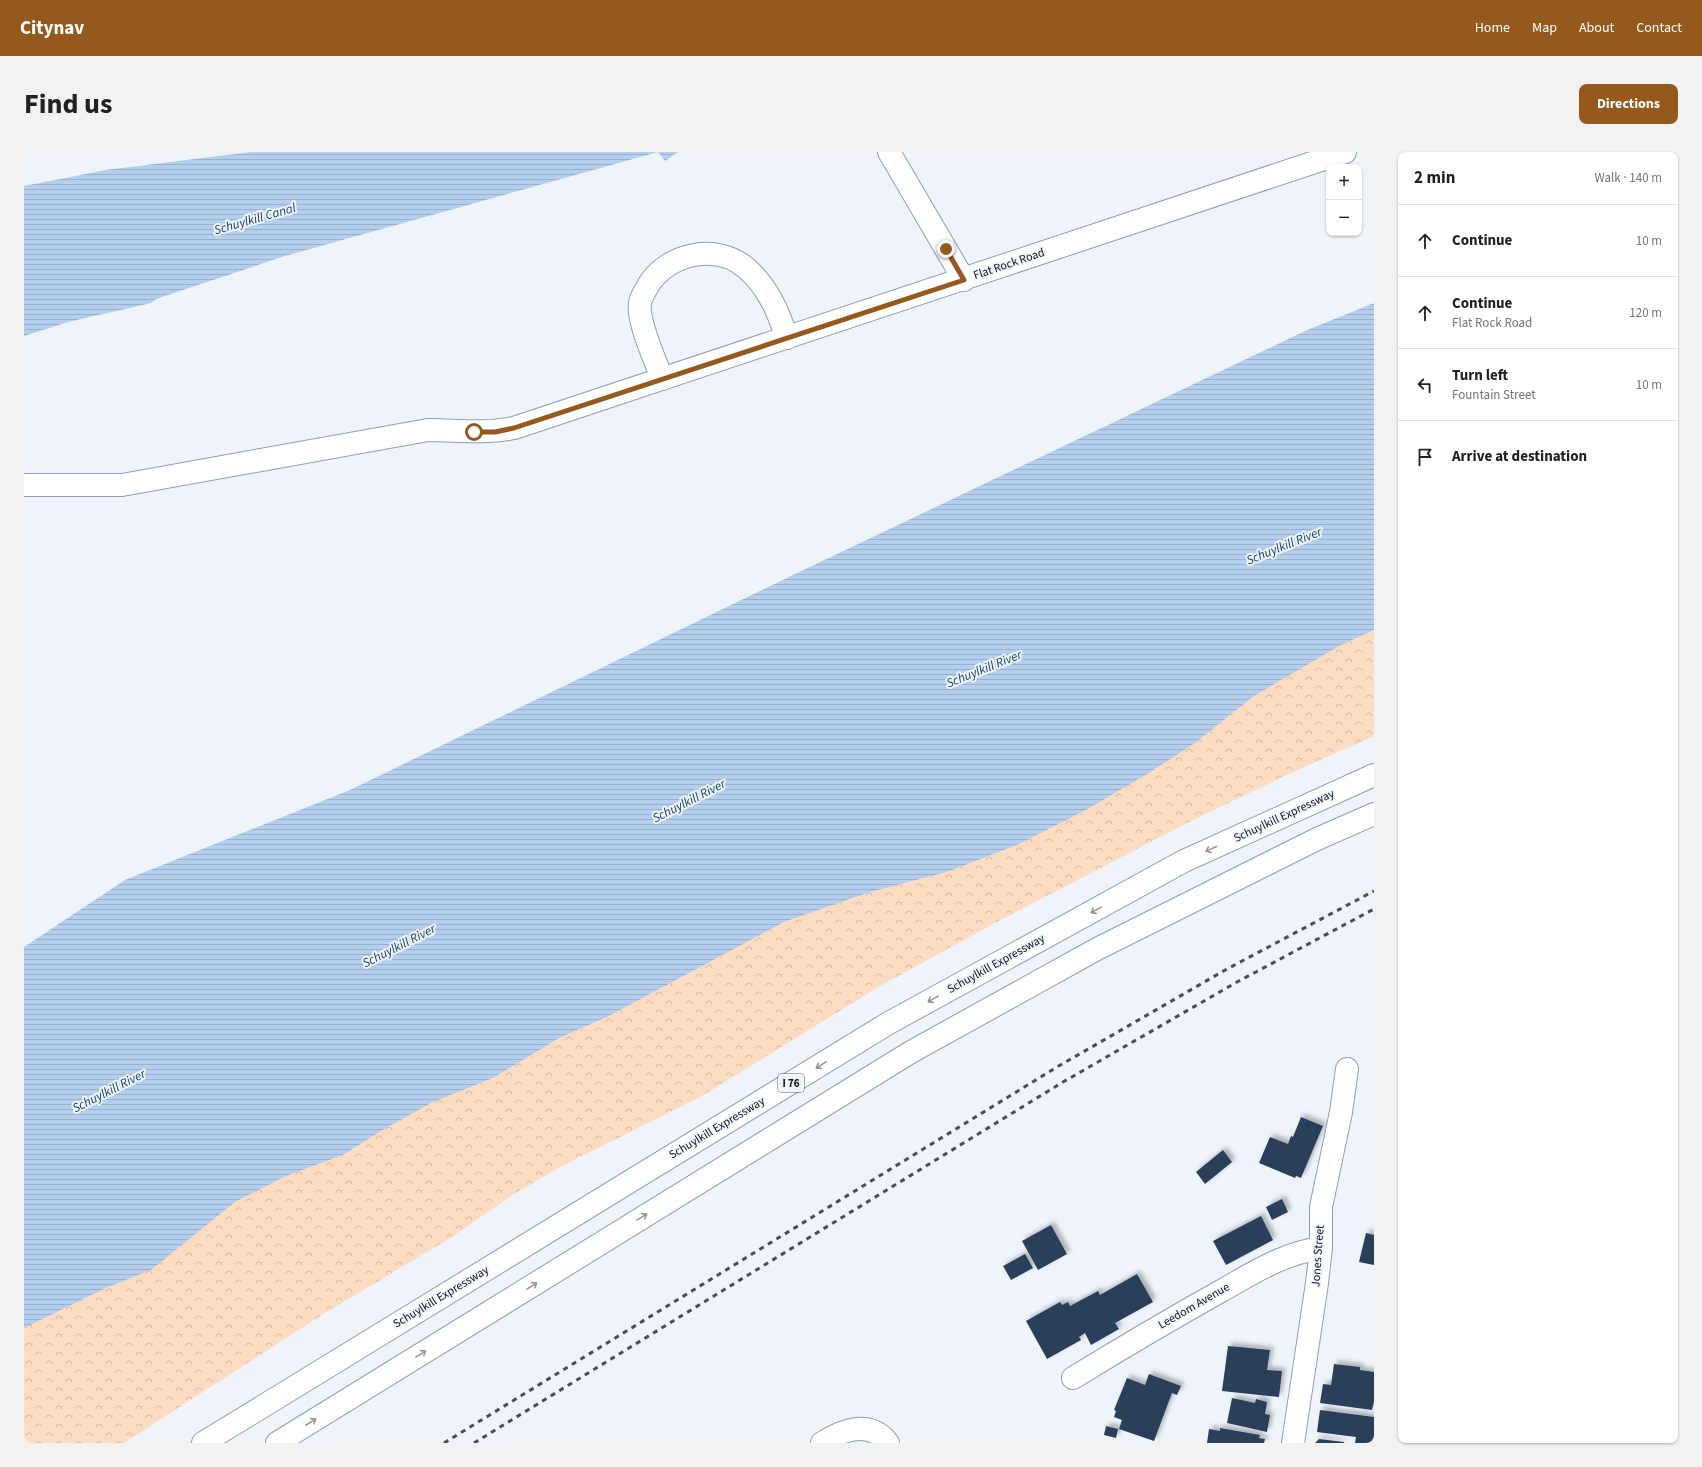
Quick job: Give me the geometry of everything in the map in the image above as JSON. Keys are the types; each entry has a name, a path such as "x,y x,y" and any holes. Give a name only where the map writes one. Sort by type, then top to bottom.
{"main road":[{"path":"889,152 964,280"},
{"name":"Flat Rock Road","path":"24,485 122,484 428,430 495,432 514,428 964,280 1345,152"},
{"path":"662,379 646,336 640,304 644,293 652,281 664,267 676,260 692,255 714,255 730,259 744,267 770,296 787,338"},
{"name":"Schuylkill Expressway","path":"203,1443 887,1024 1184,862 1374,775"},
{"path":"278,1443 911,1052 1097,949 1317,839 1374,814"},
{"name":"Jones Street","path":"1293,1443 1318,1283 1321,1248 1321,1207 1341,1112 1347,1069"},
{"name":"Leedom Avenue","path":"1073,1378 1179,1314 1266,1266 1297,1252 1321,1248"},
{"path":"822,1443 836,1434 848,1429 855,1429 875,1433 888,1443"}],"green space":[{"path":"1374,630 1374,736 1287,775 1185,824 995,923 882,985 702,1096 564,1165 514,1194 449,1239 325,1313 124,1443 24,1443 24,1328 106,1288 151,1270 235,1202 286,1176 343,1155 386,1128 431,1103 493,1078 561,1037 607,1017 784,922 867,893 950,871 1019,844 1086,810 1149,773 1195,743 1254,696 1341,645"}],"water":[{"name":"Schuylkill Canal","path":"251,152 658,152 285,256 156,299 151,303 68,322 24,336 24,186 106,170"},
{"path":"658,152 678,152 665,161"},
{"name":"Schuylkill River","path":"1374,303 1374,630 1341,645 1254,696 1195,743 1149,773 1086,810 1019,844 950,871 867,893 784,922 607,1017 561,1037 493,1078 431,1103 386,1128 343,1155 286,1176 235,1202 151,1270 106,1288 24,1328 24,947 125,880 350,790 791,576 1305,331"}],"building":[{"path":"1301,1117 1323,1126 1301,1178 1296,1176 1295,1178 1259,1163 1270,1137 1288,1144 1291,1136 1293,1137"},
{"path":"1223,1150 1232,1162 1205,1184 1196,1172"},
{"path":"1282,1199 1288,1212 1272,1220 1266,1207"},
{"path":"1261,1216 1273,1240 1226,1265 1213,1241"},
{"path":"1051,1225 1067,1254 1038,1270 1022,1241"},
{"path":"1366,1233 1374,1235 1374,1265 1359,1262"},
{"path":"1025,1254 1033,1268 1011,1280 1003,1266"},
{"path":"1137,1274 1153,1302 1115,1323 1119,1329 1091,1345 1085,1333 1079,1337 1081,1340 1047,1359 1026,1321 1060,1302 1062,1305 1068,1302 1070,1306 1098,1291 1100,1295"},
{"path":"1228,1346 1270,1350 1267,1370 1282,1371 1279,1397 1222,1391"},
{"path":"1334,1364 1360,1367 1360,1370 1374,1372 1374,1401 1372,1410 1320,1403 1323,1384 1331,1385"},
{"path":"1149,1374 1181,1386 1177,1395 1172,1393 1154,1441 1119,1429 1122,1420 1114,1417 1116,1411 1114,1410 1127,1378 1145,1385"},
{"path":"1232,1398 1255,1403 1256,1399 1267,1402 1265,1414 1270,1415 1267,1432 1227,1423"},
{"path":"1320,1410 1374,1417 1374,1443 1355,1443 1356,1437 1317,1432"},
{"path":"1106,1426 1118,1429 1116,1438 1104,1435"},
{"path":"1220,1428 1260,1435 1259,1438 1265,1439 1264,1443 1207,1443 1209,1429 1220,1431"},
{"path":"1319,1439 1344,1442 1344,1443 1315,1443"}],"railway":[{"path":"444,1443 1057,1067 1227,969 1374,891"},
{"path":"474,1443 1063,1082 1237,982 1374,909"}],"route":[{"path":"474,432 495,432 514,428 964,280 946,249"}]}
